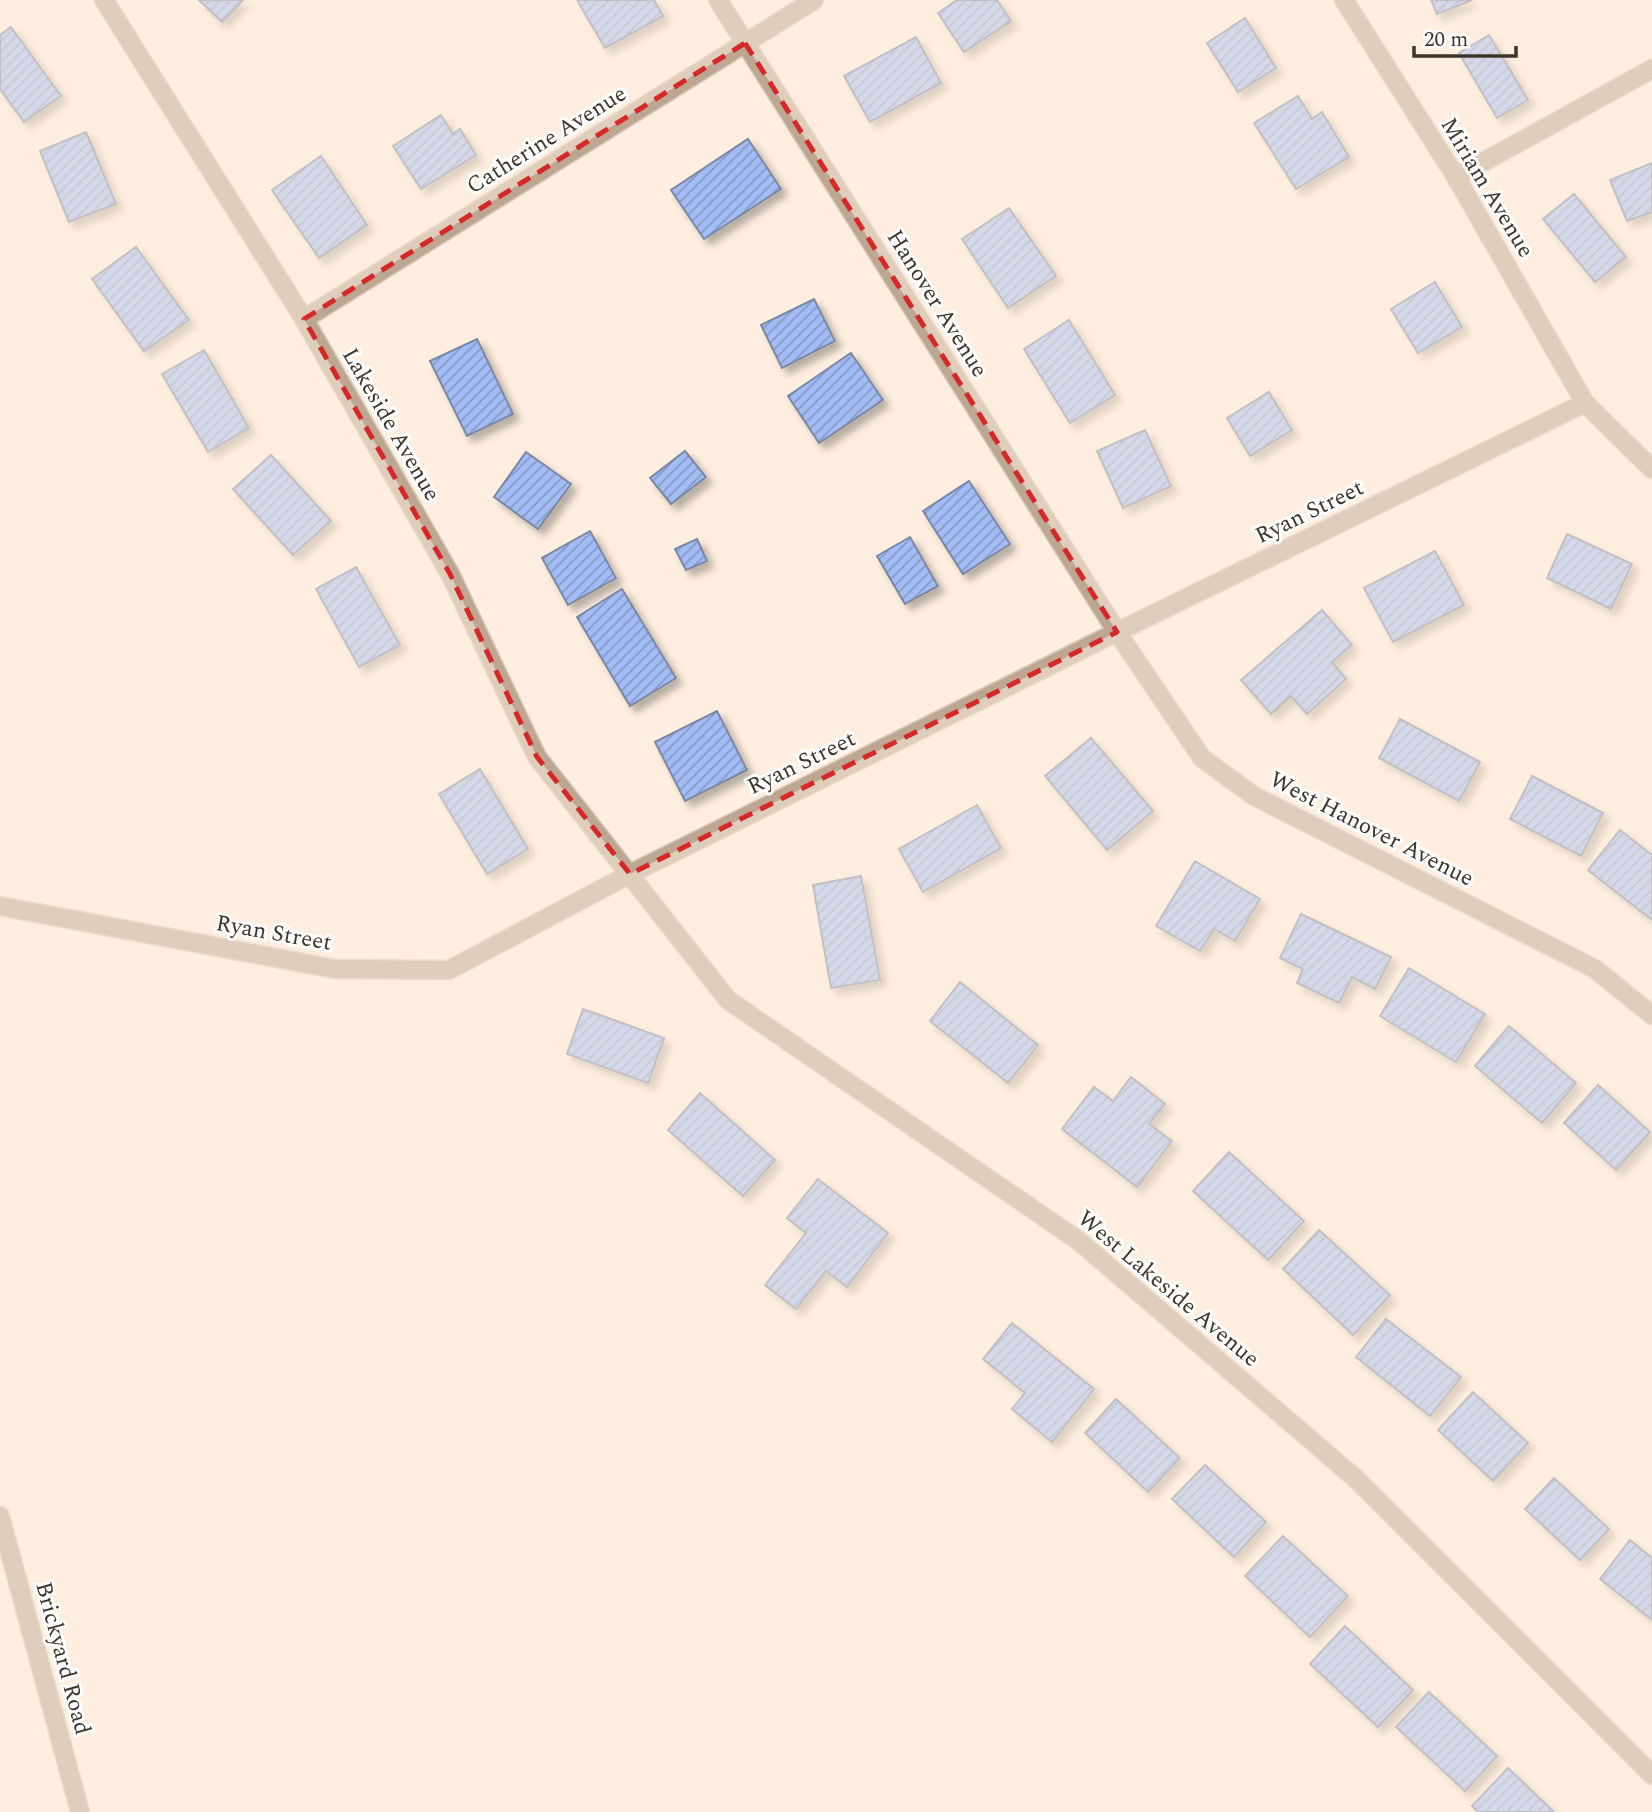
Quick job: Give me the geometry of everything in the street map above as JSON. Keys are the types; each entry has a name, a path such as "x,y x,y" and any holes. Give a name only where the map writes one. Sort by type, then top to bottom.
{"street":[{"name":"Lakeside Avenue","path":"104,0 304,319 450,573 537,757 630,874"},
{"name":"Hanover Avenue","path":"718,0 1117,632"},
{"name":"Catherine Avenue","path":"304,319 814,0"},
{"name":"Miriam Avenue","path":"1344,0 1456,177 1585,403 1652,469"},
{"path":"1456,177 1652,69"},
{"name":"Ryan Street","path":"0,906 335,969 449,970 630,874 1585,403"},
{"name":"West Hanover Avenue","path":"1117,632 1202,758 1254,796 1595,969 1652,1015"},
{"name":"West Lakeside Avenue","path":"630,874 728,1000 1079,1241 1355,1478 1652,1775"},
{"name":"Brickyard Road","path":"0,1516 80,1812"}],"highlighted area":[{"path":"745,43 1117,632 630,874 537,757 450,574 304,319"}],"building":[{"path":"199,0 243,0 222,22"},
{"path":"577,0 654,0 663,16 605,48"},
{"path":"957,0 997,0 1011,21 964,52 938,13"},
{"path":"1431,0 1472,0 1437,14"},
{"path":"1245,18 1276,68 1238,92 1207,43"},
{"path":"11,27 61,96 24,122 0,89 0,35"},
{"path":"1489,35 1528,100 1497,118 1459,53"},
{"path":"916,37 941,83 870,122 844,76"},
{"path":"1298,96 1312,119 1322,112 1349,157 1296,189 1254,123"},
{"path":"441,115 453,134 460,129 476,155 421,189 393,146"},
{"path":"86,132 116,204 69,222 40,151"},
{"path":"748,139 781,189 704,239 671,190"},
{"path":"321,156 367,225 319,258 272,190"},
{"path":"1652,163 1652,212 1627,221 1610,180"},
{"path":"1574,194 1626,257 1595,282 1543,219"},
{"path":"1009,208 1056,276 1008,308 962,239"},
{"path":"136,247 189,320 144,351 92,279"},
{"path":"1435,282 1462,327 1418,353 1391,309"},
{"path":"814,299 835,341 782,368 761,325"},
{"path":"1069,320 1115,395 1070,423 1024,349"},
{"path":"477,339 513,414 467,436 430,361"},
{"path":"204,350 249,428 208,452 162,374"},
{"path":"851,353 883,400 819,443 788,396"},
{"path":"1269,392 1292,430 1250,456 1227,418"},
{"path":"1145,430 1171,486 1123,508 1097,451"},
{"path":"685,451 706,477 671,504 650,478"},
{"path":"526,452 571,484 538,529 494,497"},
{"path":"271,455 331,521 293,555 233,489"},
{"path":"969,481 1010,544 963,574 923,511"},
{"path":"590,531 616,578 568,605 542,558"},
{"path":"1567,534 1632,564 1611,609 1547,578"},
{"path":"910,537 938,586 905,604 877,556"},
{"path":"697,539 707,561 686,570 675,549"},
{"path":"1435,551 1464,605 1393,642 1364,588"},
{"path":"356,567 400,645 359,667 316,589"},
{"path":"622,589 676,678 630,706 577,617"},
{"path":"1322,610 1352,645 1332,662 1346,679 1307,714 1291,696 1271,714 1241,680"},
{"path":"717,711 747,770 685,801 655,742"},
{"path":"1400,719 1480,762 1459,801 1379,758"},
{"path":"1091,738 1153,811 1107,850 1045,776"},
{"path":"480,769 528,849 487,874 439,794"},
{"path":"1532,776 1603,813 1581,856 1510,819"},
{"path":"977,805 1001,848 923,892 899,849"},
{"path":"1620,830 1652,855 1652,920 1588,870"},
{"path":"1195,861 1260,899 1235,941 1214,929 1200,951 1156,926"},
{"path":"861,876 880,980 831,988 813,885"},
{"path":"1301,914 1391,957 1375,989 1352,977 1339,1003 1297,983 1303,969 1280,958"},
{"path":"1409,968 1485,1014 1456,1062 1380,1016"},
{"path":"960,982 1038,1045 1008,1083 930,1021"},
{"path":"583,1009 664,1038 648,1083 567,1054"},
{"path":"1509,1026 1576,1083 1542,1123 1475,1066"},
{"path":"1131,1077 1165,1104 1149,1124 1172,1141 1137,1187 1062,1129 1094,1087 1113,1101"},
{"path":"1598,1085 1650,1132 1616,1170 1564,1123"},
{"path":"700,1093 775,1160 743,1196 668,1130"},
{"path":"1229,1152 1304,1221 1268,1260 1193,1191"},
{"path":"818,1179 888,1233 847,1287 826,1271 796,1309 765,1285 806,1233 787,1218"},
{"path":"1319,1230 1390,1295 1353,1335 1283,1269"},
{"path":"1386,1319 1461,1377 1430,1416 1356,1357"},
{"path":"1012,1323 1094,1389 1052,1442 1012,1409 1025,1393 983,1359"},
{"path":"1473,1392 1528,1443 1493,1481 1438,1430"},
{"path":"1116,1399 1180,1458 1148,1492 1085,1433"},
{"path":"1205,1465 1266,1522 1234,1557 1172,1499"},
{"path":"1554,1478 1609,1529 1580,1560 1525,1509"},
{"path":"1283,1536 1348,1596 1310,1637 1245,1576"},
{"path":"1630,1540 1652,1558 1652,1620 1600,1579"},
{"path":"1345,1626 1413,1690 1378,1727 1310,1664"},
{"path":"1429,1692 1497,1756 1465,1791 1396,1727"},
{"path":"1508,1768 1554,1812 1478,1812 1472,1806"}]}
